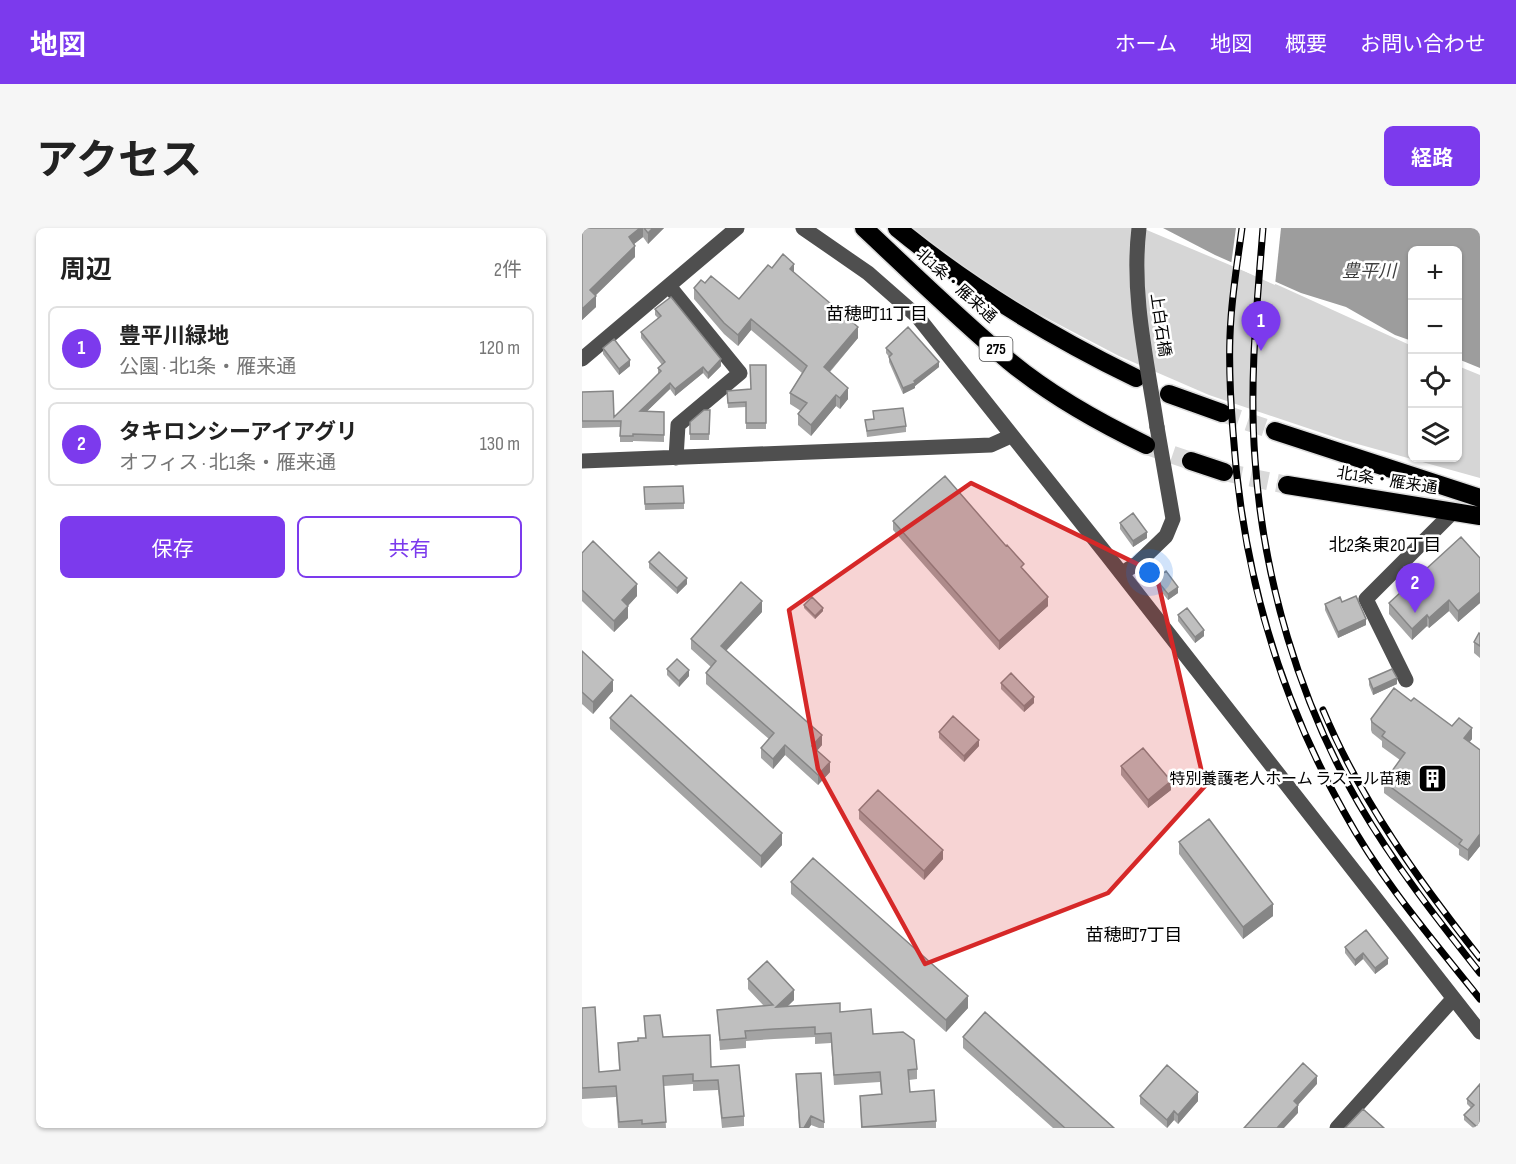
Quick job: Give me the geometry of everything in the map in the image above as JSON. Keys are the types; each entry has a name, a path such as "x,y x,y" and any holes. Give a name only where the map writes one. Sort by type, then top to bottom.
{"highway":[{"name":"北1条・雁来通","path":"864,228 1010,362 1058,396 1146,445"},
{"name":"北1条・雁来通","path":"897,228 919,246 1015,312 1136,378"},
{"path":"1169,394 1222,413"},
{"name":"北1条・雁来通","path":"1275,431 1480,498"},
{"path":"1191,461 1224,472"},
{"name":"北1条・雁来通","path":"1287,485 1480,516"}],"street":[{"path":"582,359 737,228"},
{"path":"803,228 868,273 917,316 1122,573 1480,1032"},
{"name":"上白石橋","path":"1122,573 1138,563 1166,536 1173,519 1138,300 1135,258 1139,228"},
{"path":"669,286 740,373 678,425 676,458"},
{"path":"582,461 991,445 1011,436"},
{"path":"1406,680 1366,599 1454,512"},
{"path":"1337,1128 1453,999"}],"highlighted area":[{"path":"971,483 1156,573 1205,786 1108,893 925,964 818,769 789,610"}],"shaded area":[{"path":"895,228 1142,228 1280,286 1408,344 1408,458 1343,440 1209,395 1119,356 976,281"},
{"path":"1462,368 1480,375 1480,478 1422,462 1462,462"}],"water":[{"name":"豊平川","path":"1163,228 1480,228 1480,368 1462,361 1462,246 1408,246 1408,340 1395,335 1346,307 1301,293 1215,255"}],"pier":[{"path":"1236,228 1281,228 1275,285 1231,265"}],"building":[{"path":"585,228 640,228 629,237 635,246 590,290 596,296 582,309 582,231"},
{"path":"783,254 794,264 790,269 858,327 824,367 848,388 840,398 836,395 811,425 798,414 807,403 790,393 807,366 751,319 738,335 724,323 694,288 701,280 705,283 711,276 739,299 768,265 772,268"},
{"path":"671,297 721,359 708,373 703,367 675,389 670,383 640,411 664,412 664,435 620,436 621,421 582,421 582,392 613,391 614,417 661,371 658,368 665,362 641,332 661,316 655,309"},
{"path":"908,327 939,362 914,381 915,383 903,388 889,357 892,354 886,348"},
{"path":"614,339 630,360 619,369 603,348"},
{"path":"750,365 766,365 766,423 746,423 746,402 728,403 727,391 751,389"},
{"path":"903,408 906,426 867,431 865,420 874,419 873,411"},
{"path":"704,410 710,410 709,434 690,434 690,422"},
{"path":"945,476 1024,564 1021,567 1048,597 999,641 893,521"},
{"path":"683,486 684,503 645,504 644,487"},
{"path":"1133,513 1147,532 1133,541 1120,523"},
{"path":"1461,537 1480,558 1480,592 1458,611 1449,600 1429,618 1427,615 1412,629 1389,603"},
{"path":"593,541 637,584 622,600 628,606 614,621 582,590 582,553"},
{"path":"659,552 687,578 677,588 649,562"},
{"path":"1166,571 1178,587 1168,594 1156,579"},
{"path":"741,582 762,601 721,646 822,735 812,746 830,762 818,775 785,745 773,759 761,748 774,733 706,673 716,661 691,639"},
{"path":"1356,596 1366,619 1338,632 1325,604 1340,597 1342,602"},
{"path":"812,597 823,608 815,616 804,605"},
{"path":"1187,608 1204,630 1195,637 1178,615"},
{"path":"1480,634 1480,646 1474,642"},
{"path":"582,651 613,680 593,702 582,692"},
{"path":"677,659 689,670 679,681 667,669"},
{"path":"1392,669 1397,678 1373,689 1369,679"},
{"path":"1011,673 1034,697 1024,706 1001,683"},
{"name":"特別養護老人ホーム ラスール苗穂","path":"1394,688 1411,701 1414,698 1452,726 1459,718 1472,728 1464,738 1480,750 1480,834 1468,850 1459,844 1462,840 1384,782 1405,753 1382,736 1385,732 1371,719"},
{"path":"631,695 782,833 761,856 610,718"},
{"path":"953,716 979,740 964,756 939,732"},
{"path":"1143,748 1171,781 1148,800 1121,766"},
{"path":"878,790 943,850 924,871 859,810"},
{"path":"1209,819 1273,904 1243,927 1179,842"},
{"path":"813,858 968,996 946,1020 791,882"},
{"path":"1366,930 1388,958 1375,968 1363,953 1355,960 1345,947"},
{"path":"767,961 794,990 776,1007 840,1003 840,1012 871,1009 873,1034 903,1032 914,1040 917,1069 908,1070 910,1092 934,1090 936,1121 862,1127 860,1096 882,1094 880,1072 834,1075 831,1033 815,1034 815,1027 745,1031 746,1038 720,1040 717,1010 773,1005 748,979"},
{"path":"595,1007 599,1072 620,1070 618,1043 646,1038 644,1016 660,1015 663,1037 710,1035 711,1067 739,1065 744,1116 722,1118 718,1080 693,1081 693,1074 663,1076 666,1122 642,1124 642,1120 619,1122 616,1086 582,1088 582,1008"},
{"path":"985,1012 1114,1128 1065,1128 963,1037"},
{"path":"1303,1063 1317,1076 1294,1101 1298,1105 1277,1128 1244,1128"},
{"path":"1167,1065 1198,1092 1178,1115 1174,1111 1167,1120 1140,1096"},
{"path":"821,1073 824,1122 811,1116 804,1128 800,1128 796,1074"},
{"path":"1480,1084 1480,1123 1477,1127 1464,1115 1474,1105 1467,1099"},
{"path":"1363,1109 1384,1128 1345,1128"}],"tunnel":[{"path":"1222,413 1275,431"},
{"path":"1147,446 1191,461"},
{"path":"1224,472 1287,485"}],"railway":[{"path":"1242,228 1230,332 1231,404 1245,532 1254,580 1267,628 1282,675 1320,767 1358,837 1391,885 1480,999"},
{"path":"1263,228 1253,372 1253,430 1259,504 1266,549 1288,638 1319,723 1359,804 1401,870 1480,973"},
{"path":"1323,710 1338,744 1373,808 1435,900 1480,958"}],"place":[{"name":"豊平川緑地","path":"1261,351"},
{"name":"タキロンシーアイアグリ","path":"1415,613"},
{"name":"特別養護老人ホーム ラスール苗穂","path":"1432,779"}],"district":[{"name":"苗穂町11丁目","path":"877,314"},
{"name":"北2条東20丁目","path":"1385,545"},
{"name":"苗穂町7丁目","path":"1134,935"}]}
